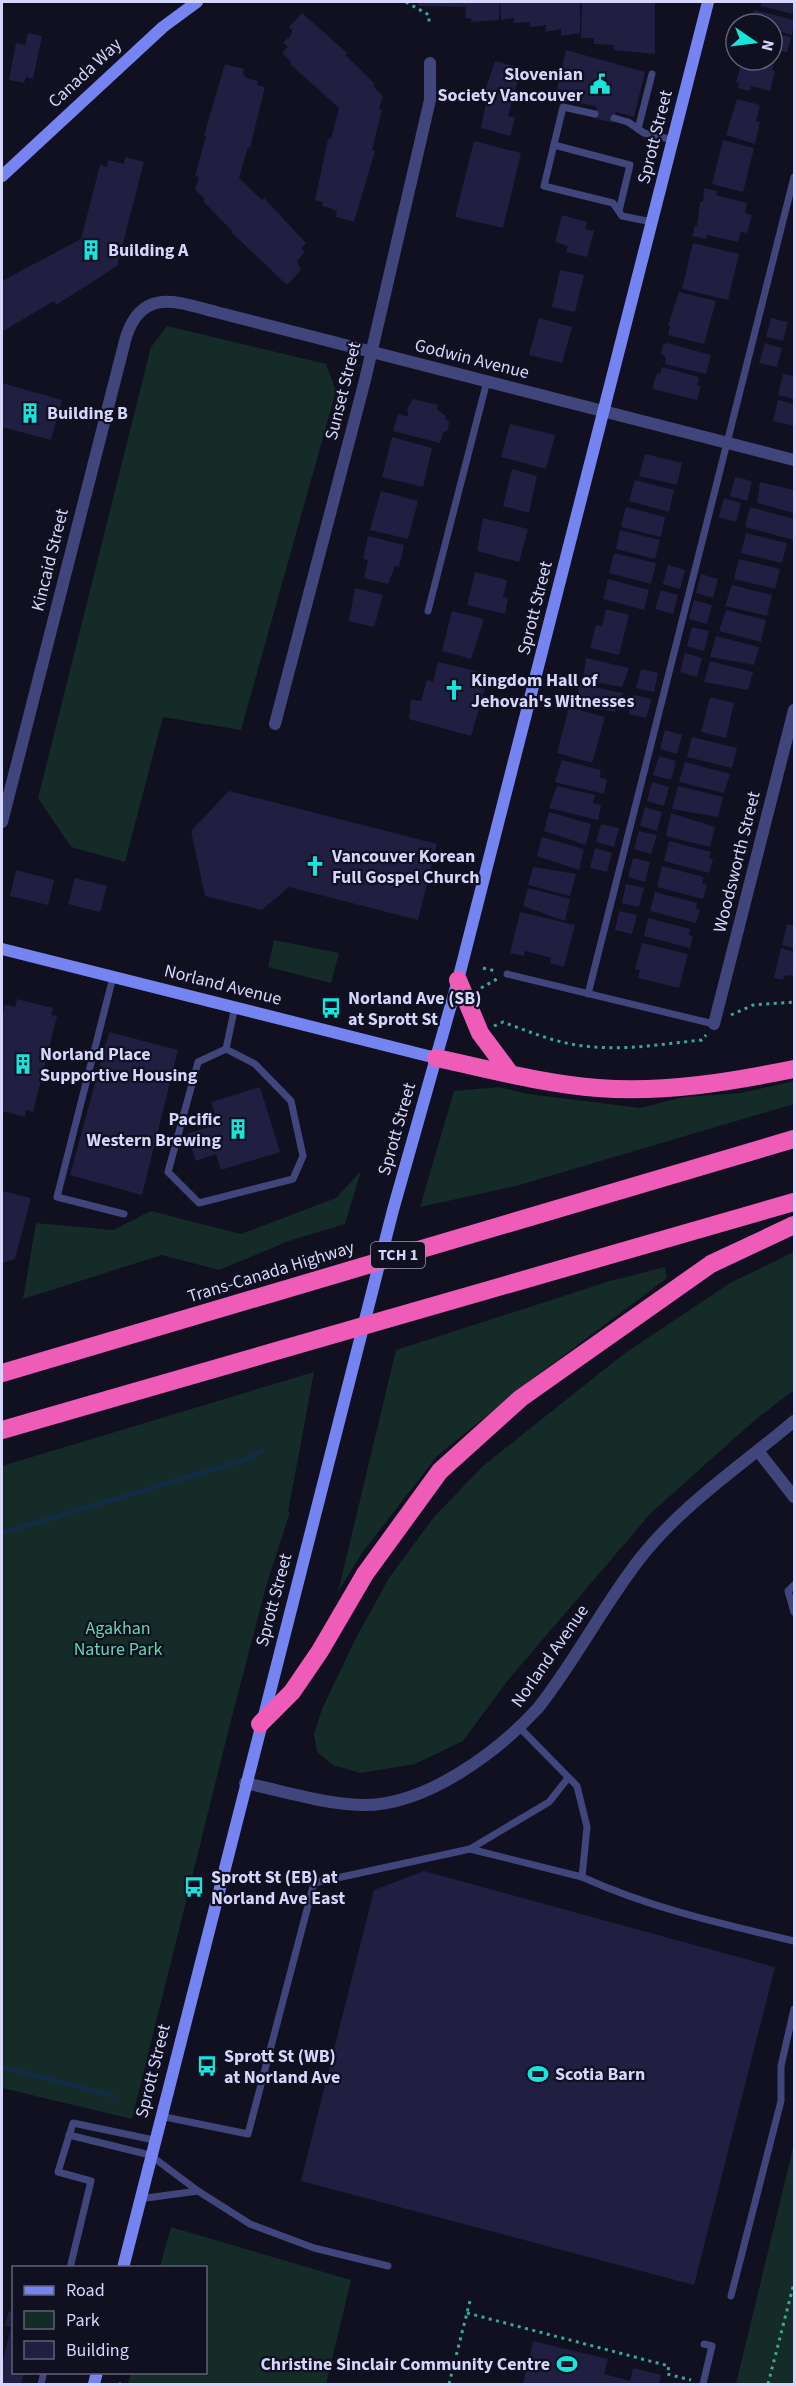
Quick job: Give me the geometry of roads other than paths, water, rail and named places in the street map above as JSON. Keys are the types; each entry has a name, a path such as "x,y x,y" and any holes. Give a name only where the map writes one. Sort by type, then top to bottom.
{"highway":[{"path":"458,980 480,1033 509,1072"},
{"path":"436,1058 553,1082 599,1088 693,1087 795,1069"},
{"name":"Trans-Canada Highway","path":"2,1372 795,1139"},
{"path":"2,1430 795,1202"},
{"path":"260,1724 292,1692 320,1651 365,1574 440,1471 521,1398 711,1264 795,1225"}],"main road":[{"name":"Canada Way","path":"2,176 163,27 197,2"},
{"name":"Sprott Street","path":"123,2266 260,1724 393,1210 458,980 708,2"},
{"name":"Norland Avenue","path":"2,949 436,1058"}],"street":[{"name":"Sunset Street","path":"275,724 371,353 430,100 430,63"},
{"name":"Godwin Avenue","path":"141,310 154,303 169,301 795,460"},
{"name":"Kincaid Street","path":"2,822 126,337 132,322 141,310"},
{"name":"Woodsworth Street","path":"714,1024 795,710"},
{"name":"Norland Avenue","path":"245,1783 346,1804 364,1805 398,1800 420,1793 455,1774 520,1728 555,1687 638,1561 696,1501 795,1421"},
{"path":"758,1451 795,1497"}],"lane":[{"path":"638,129 652,74"},
{"path":"595,114 563,107 543,186 613,203 622,216 652,222"},
{"path":"614,118 628,122 638,129 673,140"},
{"path":"554,146 630,165 619,211"},
{"path":"588,994 725,443 795,177"},
{"path":"428,611 487,381"},
{"path":"507,974 714,1024"},
{"path":"113,977 57,1197 124,1214"},
{"path":"226,1048 235,1006"},
{"path":"226,1048 255,1064 291,1101 303,1156 293,1179 199,1203 168,1172 198,1062 226,1048"},
{"path":"795,1586 788,1591 795,1612"},
{"path":"520,1728 577,1786 587,1827 582,1877"},
{"path":"160,2116 248,2134 314,1883 470,1849 549,1802 568,1778"},
{"path":"470,1849 582,1877 618,1893 672,1911 795,1941"},
{"path":"731,2296 781,2101 781,2066 795,2009"},
{"path":"70,2266 91,2181 58,2172 73,2123 154,2140"},
{"path":"69,2135 150,2155 198,2191 250,2224 314,2248 388,2266"},
{"path":"139,2199 198,2191"},
{"path":"703,2384 712,2346 704,2344"}],"waterway":[{"path":"2,1533 245,1460 262,1451"},
{"path":"2,2067 114,2096"}],"place":[{"name":"Slovenian Society Vancouver","path":"600,84"},
{"name":"Building A","path":"91,250"},
{"name":"Building B","path":"30,413"},
{"name":"Kingdom Hall of Jehovah's Witnesses","path":"454,690"},
{"name":"Vancouver Korean Full Gospel Church","path":"315,866"},
{"name":"Norland Ave (SB) at Sprott St","path":"331,1008"},
{"name":"Norland Place Supportive Housing","path":"23,1064"},
{"name":"Pacific Western Brewing","path":"238,1129"},
{"name":"Sprott St (EB) at Norland Ave East","path":"194,1887"},
{"name":"Sprott St (WB) at Norland Ave","path":"207,2066"},
{"name":"Scotia Barn","path":"538,2074"},
{"name":"Christine Sinclair Community Centre","path":"567,2364"}],"park label":[{"name":"Agakhan Nature Park","path":"118,1638"}]}
